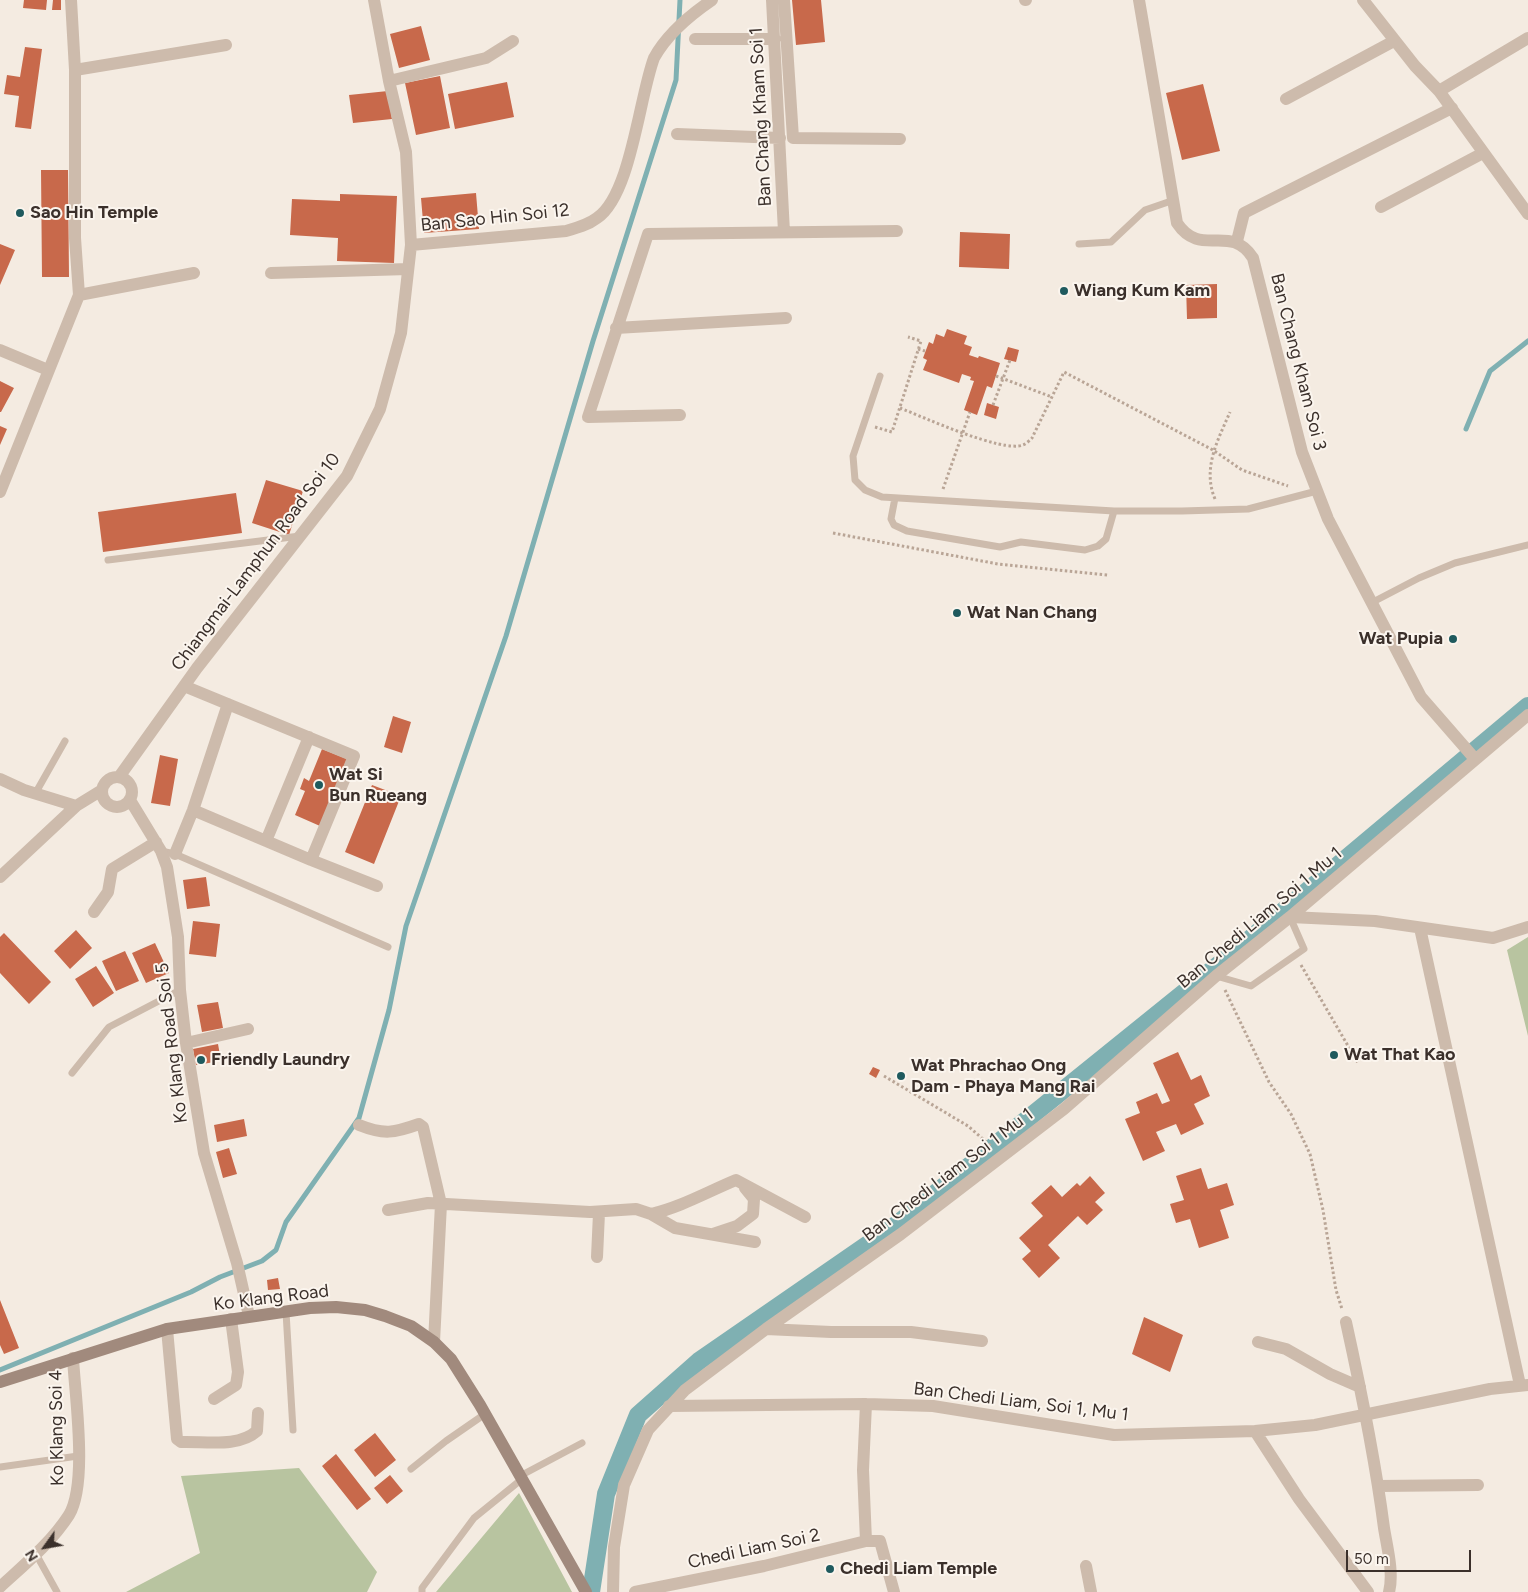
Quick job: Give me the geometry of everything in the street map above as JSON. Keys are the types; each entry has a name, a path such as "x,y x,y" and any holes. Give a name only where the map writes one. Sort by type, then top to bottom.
{"street":[{"path":"0,490 79,295 71,0"},
{"name":"Chiangmai-Lamphun Road Soi 10","path":"119,777 184,686 347,476 380,409 401,333 411,245 406,152 389,81 374,0"},
{"name":"Ban Sao Hin Soi 12","path":"411,245 566,231 583,226 599,217 620,188 649,72 662,44 672,33 712,0"},
{"name":"Ban Chang Kham Soi 1","path":"772,0 784,232"},
{"path":"784,0 793,138 900,139"},
{"path":"1139,0 1177,223 1189,237 1205,241 1237,241 1244,213 1452,108"},
{"path":"1363,0 1394,41 1439,91 1528,214"},
{"path":"1439,91 1528,38"},
{"path":"695,40 775,40"},
{"path":"389,81 486,58 513,41"},
{"path":"1286,99 1394,41"},
{"path":"74,70 226,45"},
{"path":"677,134 780,138"},
{"path":"1381,207 1483,153"},
{"path":"680,415 588,417 648,234 897,231"},
{"name":"Ban Chang Kham Soi 3","path":"1237,241 1254,258 1302,452 1328,519 1370,604 1421,697 1471,754"},
{"path":"271,273 408,270"},
{"path":"79,295 194,273"},
{"path":"616,328 786,318"},
{"path":"0,350 48,370"},
{"path":"184,686 354,756 311,860"},
{"path":"175,854 193,810 228,704"},
{"name":"Ban Chedi Liam Soi 1 Mu 1","path":"613,1592 614,1547 624,1485 648,1430 685,1390 766,1328 901,1234 1064,1109 1216,976 1290,917 1471,754 1528,715"},
{"path":"266,841 309,737"},
{"path":"0,877 76,806 102,790 108,780 119,777 129,783 132,789 130,800 126,805 114,808 104,801 102,790"},
{"path":"0,779 35,794 76,806"},
{"name":"Ko Klang Road Soi 5","path":"130,800 159,846 167,867 178,937 180,990 186,1043 204,1152 237,1263 249,1316"},
{"path":"193,810 377,886"},
{"path":"94,912 108,892 112,869 159,846"},
{"path":"1290,917 1375,921 1493,938 1528,927"},
{"path":"1420,928 1524,1385"},
{"path":"186,1043 248,1029"},
{"path":"359,1125 377,1132 386,1133 422,1125 440,1204 434,1342"},
{"path":"651,1214 677,1208 706,1192 736,1180 805,1217"},
{"path":"711,1235 737,1226 752,1214 754,1199 742,1184"},
{"path":"388,1210 428,1203 599,1213 636,1209 651,1214 675,1228 755,1242"},
{"path":"597,1257 599,1213"},
{"name":"Ko Klang Road","path":"0,1382 167,1329 249,1316 336,1307 365,1310 411,1326 434,1342 451,1360 485,1414 586,1592"},
{"path":"214,1399 236,1385 238,1372 231,1319"},
{"path":"1346,1322 1366,1416 1378,1486 1389,1563 1389,1592"},
{"path":"766,1328 831,1332 911,1332 982,1341"},
{"path":"167,1329 177,1439 181,1442 238,1441 249,1438 257,1431 258,1413"},
{"path":"1258,1342 1286,1349 1330,1374 1360,1387"},
{"name":"Ko Klang Soi 4","path":"0,1587 55,1534 70,1513 78,1482 73,1358"},
{"name":"Ban Chedi Liam, Soi 1, Mu 1","path":"669,1406 866,1404 933,1406 1114,1435 1255,1431 1315,1425 1490,1389 1524,1385"},
{"path":"866,1404 863,1470 866,1541"},
{"path":"1255,1431 1299,1499 1368,1592"},
{"path":"1378,1486 1478,1485"},
{"name":"Chedi Liam Soi 2","path":"635,1592 764,1566 866,1541 880,1541 894,1592"},
{"path":"1086,1566 1090,1592"}],"lane":[{"path":"1079,244 1110,242 1145,210 1174,200"},
{"path":"880,376 853,456 855,480 865,490 882,497 1114,511 1219,510 1248,508 1315,487"},
{"path":"895,498 891,519 899,528 907,532 1000,547 1021,542 1085,550 1098,546 1106,539 1114,511"},
{"path":"108,560 301,536"},
{"path":"1370,604 1419,578 1454,563 1528,545"},
{"path":"35,794 65,741"},
{"path":"159,846 388,947"},
{"path":"1216,976 1251,986 1304,949 1290,917"},
{"path":"72,1073 109,1027 180,990"},
{"path":"286,1312 293,1430"},
{"path":"411,1469 446,1441 485,1414"},
{"path":"422,1592 422,1588 474,1518 521,1477 582,1443"},
{"path":"0,1467 78,1456"},
{"path":"36,1554 57,1592"}],"path":[{"path":"865,423 892,432 921,341 908,337"},
{"path":"918,349 926,351"},
{"path":"993,406 1010,360"},
{"path":"900,408 988,442 1007,446 1022,446 1032,438 1064,372 1213,450 1242,470 1291,487 1315,487"},
{"path":"996,376 1052,396"},
{"path":"934,490 943,490 970,412"},
{"path":"1219,510 1212,493 1209,471 1213,450 1230,412"},
{"path":"833,533 998,564 1108,575"},
{"path":"1296,955 1358,1063"},
{"path":"1230,980 1225,992 1269,1082 1291,1114 1310,1154 1323,1210 1335,1282 1346,1322"},
{"path":"884,1076 932,1104 985,1139"}],"green space":[{"path":"1528,937 1528,1036 1507,950"},
{"path":"299,1468 377,1572 367,1592 126,1592 200,1553 181,1476"},
{"path":"519,1493 572,1592 436,1592"}],"building":[{"path":"24,0 47,0 46,10 23,8"},
{"path":"53,0 61,0 61,10 52,10"},
{"path":"792,0 821,0 825,42 796,45"},
{"path":"421,26 430,60 399,68 390,34"},
{"path":"25,47 42,49 31,129 15,127 19,96 4,94 7,75 20,77"},
{"path":"440,76 450,128 416,135 405,83"},
{"path":"507,82 514,117 455,129 448,94"},
{"path":"1203,84 1220,151 1182,160 1166,93"},
{"path":"388,91 392,119 353,123 349,95"},
{"path":"41,170 68,170 69,277 42,277"},
{"path":"476,193 479,229 424,233 421,198"},
{"path":"340,194 397,196 394,263 337,261 338,238 290,235 292,199 340,201"},
{"path":"960,232 1010,234 1009,269 959,267"},
{"path":"0,244 15,250 0,285"},
{"path":"1217,284 1217,318 1187,319 1186,285"},
{"path":"947,329 967,336 964,344 972,347 969,355 978,358 979,356 1000,363 992,388 987,386 977,415 964,410 974,381 970,380 971,377 962,374 959,383 923,370 927,360 923,358 929,342 933,344 936,334 944,337"},
{"path":"1008,347 1019,350 1016,362 1004,359"},
{"path":"0,381 14,388 1,412 0,412"},
{"path":"987,403 999,407 996,419 984,415"},
{"path":"0,426 7,429 0,445"},
{"path":"266,480 303,491 289,535 252,523"},
{"path":"236,493 242,533 103,552 98,512"},
{"path":"393,716 411,722 402,753 384,747"},
{"name":"Wat Si Bun Rueang","path":"322,749 347,759 320,826 295,815 305,791 300,789 304,778 309,781"},
{"path":"160,755 178,759 170,806 151,803"},
{"path":"372,785 401,796 374,864 345,852"},
{"path":"206,877 210,906 187,909 183,880"},
{"path":"193,921 220,924 216,957 189,954"},
{"path":"76,930 92,948 70,969 54,951"},
{"path":"4,933 51,982 29,1004 0,973 0,937"},
{"path":"155,943 169,973 146,983 132,953"},
{"path":"125,951 139,981 116,991 102,961"},
{"path":"96,966 114,993 93,1007 75,979"},
{"path":"218,1002 223,1028 202,1032 197,1005"},
{"path":"218,1044 221,1061 196,1065 193,1049"},
{"path":"1178,1052 1191,1080 1201,1075 1210,1096 1194,1104 1204,1124 1181,1135 1176,1124 1156,1132 1165,1151 1143,1161 1125,1119 1140,1113 1136,1102 1157,1093 1162,1104 1170,1101 1153,1063"},
{"path":"873,1067 880,1070 876,1078 869,1074"},
{"path":"244,1119 247,1136 217,1142 214,1125"},
{"path":"229,1148 237,1174 223,1178 216,1152"},
{"path":"1201,1168 1208,1189 1227,1183 1234,1205 1220,1210 1229,1238 1199,1248 1190,1219 1176,1223 1170,1204 1184,1200 1176,1176"},
{"path":"1090,1176 1105,1193 1095,1202 1103,1210 1087,1225 1078,1216 1048,1245 1060,1258 1039,1278 1022,1259 1031,1251 1019,1238 1043,1216 1031,1203 1051,1185 1062,1197 1077,1183 1080,1186"},
{"path":"278,1278 280,1289 268,1290 267,1280"},
{"path":"0,1300 19,1348 4,1354 0,1345"},
{"path":"1144,1317 1183,1335 1170,1372 1132,1354"},
{"path":"375,1433 396,1460 375,1477 354,1450"},
{"path":"336,1454 371,1499 357,1510 322,1466"},
{"path":"390,1475 403,1491 387,1504 374,1488"}],"waterway":[{"path":"0,1370 262,1261 276,1250 286,1222 359,1118 389,1010 406,926 506,636 593,341 676,80 680,0"},
{"path":"1466,429 1490,371 1528,341"},
{"path":"591,1592 606,1494 638,1415 699,1361 896,1225 1238,949 1528,706"}],"place":[{"name":"Sao Hin Temple","path":"20,213"},
{"name":"Wiang Kum Kam","path":"1064,291"},
{"name":"Wat Nan Chang","path":"957,613"},
{"name":"Wat Pupia","path":"1453,639"},
{"name":"Wat Si Bun Rueang","path":"319,785"},
{"name":"Wat That Kao","path":"1334,1055"},
{"name":"Friendly Laundry","path":"201,1060"},
{"name":"Wat Phrachao Ong Dam - Phaya Mang Rai","path":"901,1076"},
{"name":"Chedi Liam Temple","path":"830,1569"}]}
